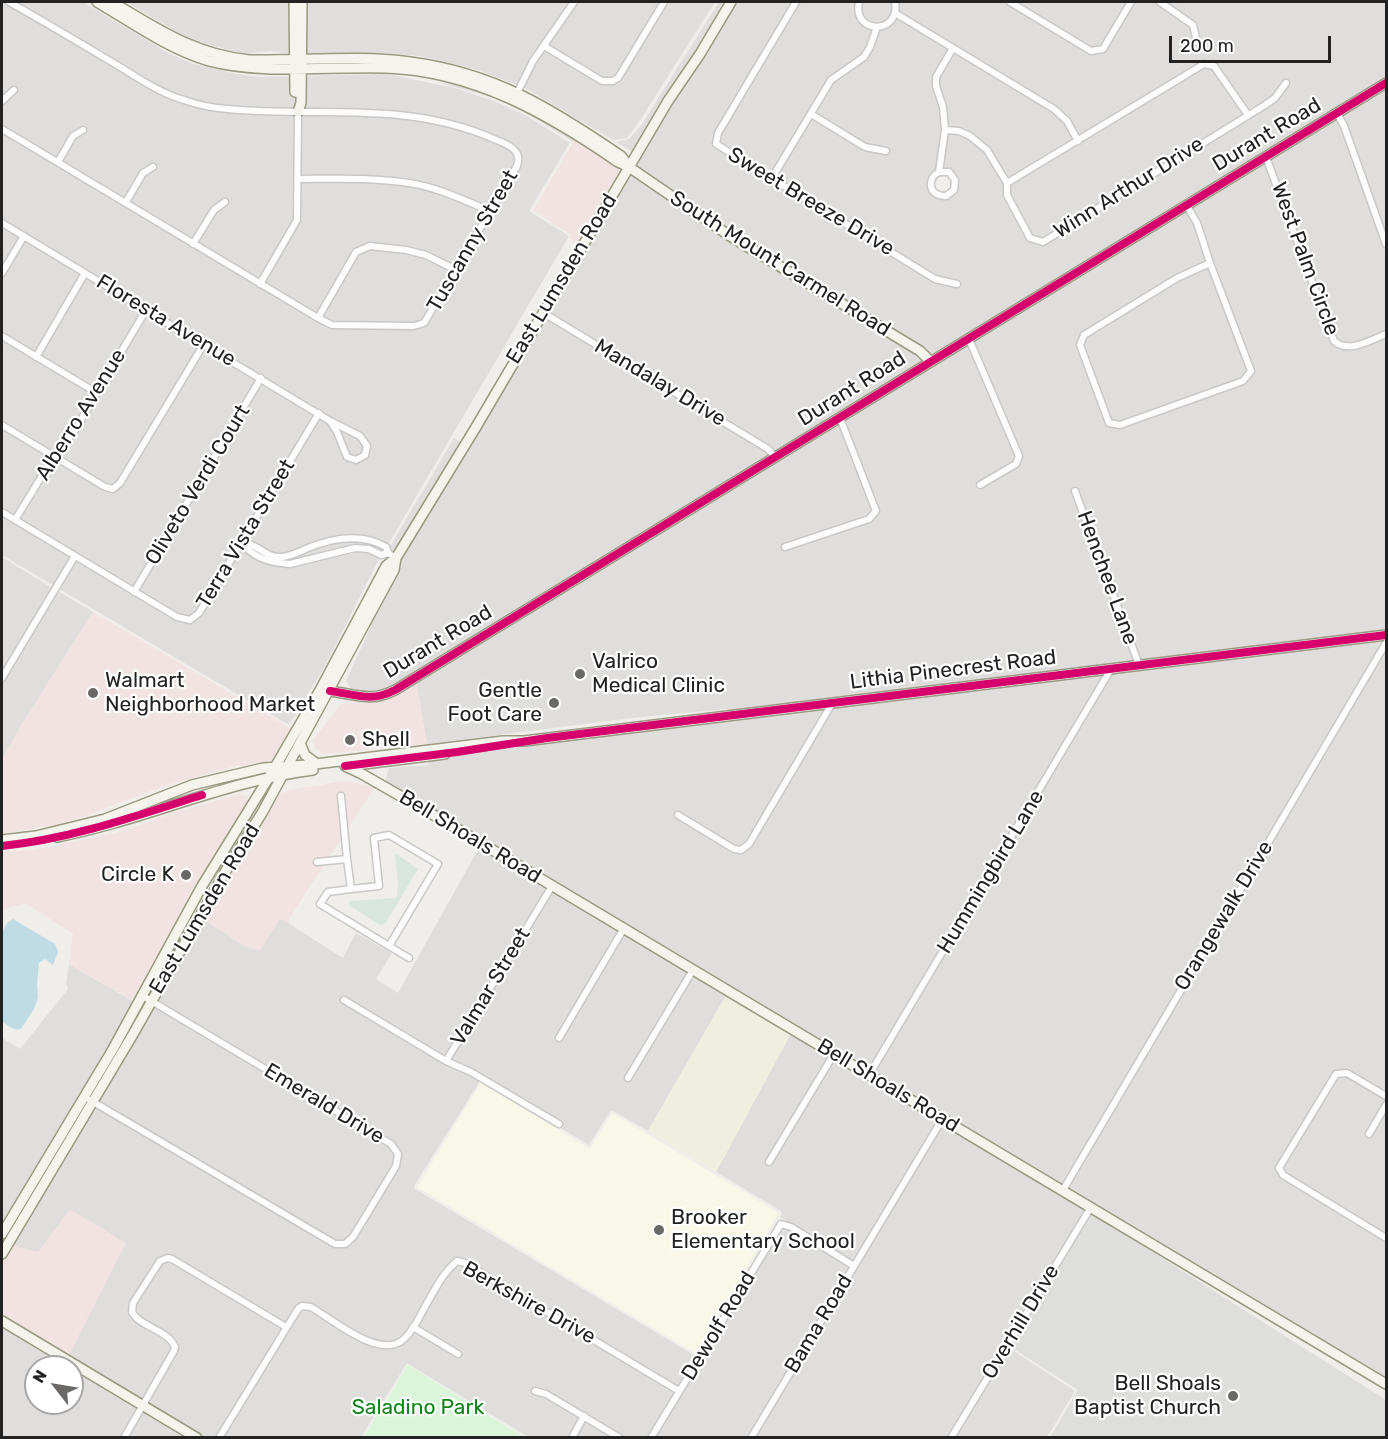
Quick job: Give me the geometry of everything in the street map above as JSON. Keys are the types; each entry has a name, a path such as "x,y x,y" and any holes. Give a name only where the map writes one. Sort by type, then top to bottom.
{"main road":[{"name":"South Mount Carmel Road","path":"97,2 169,44 197,57 242,67 408,62 472,75 516,96 618,162 629,166 700,216 920,351 932,362"},
{"name":"South Mount Carmel Road","path":"111,2 182,43 202,51 237,59 298,64"},
{"path":"294,2 298,64"},
{"path":"298,112 295,103 302,2"},
{"name":"East Lumsden Road","path":"147,998 205,881 268,779 344,647 386,566 476,426 668,101 731,2"},
{"name":"Durant Road","path":"330,691 371,698 395,690 1386,83"},
{"name":"East Lumsden Road","path":"2,1254 147,998 275,791 394,570 392,556"},
{"name":"Lithia Pinecrest Road","path":"2,840 36,836 83,825 210,780 275,766 284,771 300,772 833,702 1386,635"},
{"name":"Lithia Pinecrest Road","path":"2,846 94,830 202,795 268,779 284,771 317,764 503,741 524,741"},
{"path":"300,743 305,755 317,764"},
{"path":"376,763 378,778 388,788"},
{"name":"Bell Shoals Road","path":"345,766 388,788 624,928 1386,1384"},
{"path":"275,791 289,778 300,772"},
{"path":"202,795 208,798 246,790 252,804"},
{"path":"188,935 190,919 208,886 208,882 205,881"},
{"name":"East Lumsden Road","path":"2,1234 89,1099"},
{"path":"2,1321 197,1437"}],"street":[{"name":"Tuscanny Street","path":"2,129 332,325 421,325 427,320 519,162 517,152 507,145 459,126 413,115 228,110 181,99 150,85 9,2"},
{"path":"516,96 529,68 574,2"},
{"path":"544,46 602,81 613,81 618,78 664,2"},
{"name":"Sweet Breeze Drive","path":"796,2 718,133 716,144 935,279 957,284"},
{"path":"859,2 861,19 866,24 877,27 888,23 895,13 895,2"},
{"path":"1010,2 1091,51 1103,49 1131,2"},
{"path":"1160,2 1193,24 1197,42"},
{"path":"895,13 1054,109 1067,121 1078,141"},
{"path":"772,178 831,80 864,57 877,27"},
{"path":"939,172 949,172 955,180 954,190 946,196 937,195 931,188 931,178 939,172 945,130 943,107 936,86 936,77 953,48"},
{"path":"1007,183 1204,64 1214,66 1248,115"},
{"name":"Winn Arthur Drive","path":"945,130 959,131 980,143 987,150 1007,183 1007,195 1030,238 1043,242 1275,98 1286,83"},
{"path":"2,101 14,90"},
{"path":"260,284 296,223 298,112"},
{"path":"1337,113 1344,126 1386,244"},
{"path":"811,114 865,147 886,151"},
{"path":"58,162 73,136 83,130"},
{"name":"West Palm Circle","path":"1266,157 1334,341 1339,346 1348,348 1386,334"},
{"path":"126,202 143,173 153,167"},
{"path":"298,179 376,179 417,185 455,196 490,211"},
{"path":"193,244 214,210 225,202"},
{"path":"1187,206 1197,223 1251,371 1243,381 1120,425 1108,423 1080,345 1084,335 1178,278 1210,263"},
{"name":"Floresta Avenue","path":"2,223 330,421 363,438 367,446 365,455 356,460 347,457 330,421"},
{"path":"2,273 24,236"},
{"path":"318,318 356,252 370,246 426,255 456,270"},
{"path":"36,357 85,273"},
{"name":"Alberro Avenue","path":"15,520 75,430 146,310"},
{"name":"Mandalay Drive","path":"542,312 768,449 776,457"},
{"path":"2,336 97,393"},
{"path":"969,339 1019,456 1016,464 980,485"},
{"path":"2,425 105,487 113,489 117,487 204,344"},
{"name":"Oliveto Verdi Court","path":"134,591 261,378"},
{"name":"Terra Vista Street","path":"2,512 177,617 190,620 199,613 319,413"},
{"path":"785,548 869,519 876,511 840,418"},
{"name":"Henchee Lane","path":"1075,491 1139,665"},
{"path":"242,542 250,543 277,557 289,556 337,540 363,539 386,547 392,556"},
{"path":"242,542 246,549 264,560 278,564 290,564 362,548 381,555 392,556"},
{"path":"2,678 75,556"},
{"name":"Orangewalk Drive","path":"1063,1190 1386,642"},
{"name":"Hummingbird Lane","path":"869,1075 1111,669"},
{"path":"678,815 734,849 741,850 749,844 833,702"},
{"path":"341,796 351,889"},
{"path":"389,946 438,864 389,835 374,838 379,886 327,892 320,904 389,946 409,958"},
{"path":"316,861 347,859"},
{"name":"Valmar Street","path":"344,1000 446,1061 552,886"},
{"path":"558,1038 624,928"},
{"path":"628,1078 693,970"},
{"name":"Emerald Drive","path":"89,1099 332,1243 339,1245 349,1242 353,1237 396,1166 398,1154 391,1144 147,998"},
{"path":"769,1162 834,1054"},
{"path":"446,1061 471,1072 559,1124"},
{"path":"1386,1096 1347,1072 1336,1074 1280,1167 1283,1175 1386,1238"},
{"path":"1369,1134 1386,1105"},
{"name":"Bama Road","path":"751,1437 943,1118"},
{"name":"Overhill Drive","path":"951,1437 1091,1207"},
{"name":"Dewolf Road","path":"651,1437 781,1224 791,1227 854,1266"},
{"path":"124,1437 173,1356 175,1347 169,1338 137,1319 131,1308 157,1263 164,1259 172,1259 286,1327 219,1437"},
{"name":"Berkshire Drive","path":"286,1327 298,1309 307,1306 376,1345 391,1346 398,1343 413,1327 446,1270 457,1261 465,1263 679,1391"},
{"path":"413,1327 458,1354"},
{"path":"535,1392 546,1394 620,1437"},
{"path":"572,1437 584,1416"}],"shaded area":[{"path":"2,2 83,2 168,53 193,64 237,74 259,77 386,74 455,88 494,101 527,116 570,143 529,211 569,236 376,565 325,666 289,725 2,555"},
{"path":"126,2 715,2 639,122 627,138 613,140 525,88 475,69 420,56 383,53 271,51 244,54 189,39"},
{"path":"719,2 727,2 634,153 616,142 629,139 642,124"},
{"path":"735,2 792,2 715,131 714,146 935,282 959,287 960,281 936,276 776,177 812,118 863,150 888,154 889,148 866,145 815,114 834,82 867,59 880,30 890,25 896,17 949,49 933,77 942,129 936,170 927,180 930,192 936,198 944,200 957,192 959,184 957,176 950,170 942,168 947,133 958,134 969,139 984,151 1003,181 1004,196 1028,239 1042,244 1268,107 1278,99 1290,83 1284,80 1273,95 1248,111 1214,63 1203,61 1079,137 1056,107 898,12 897,2 1004,2 1089,53 1106,50 1135,2 1155,2 1190,26 1195,46 1201,44 1195,22 1165,2 1386,2 1386,79 932,358 740,238 633,166"},
{"path":"800,2 856,2 858,20 864,26 874,30 862,55 829,78 771,174 719,143 721,134"},
{"path":"862,2 891,2 893,7 890,17 877,24 867,21 861,13"},
{"path":"1015,2 1128,2 1101,46 1091,48"},
{"path":"955,52 1052,111 1064,123 1074,140 1007,178 983,141 960,129 948,127 939,78"},
{"path":"1205,67 1212,68 1243,114 1042,238 1032,235 1010,194 1010,184"},
{"path":"436,82 479,88 531,110 573,138 572,141 528,114 495,98"},
{"path":"1386,87 1386,235 1341,114"},
{"path":"1337,117 1386,252 1386,331 1347,345 1335,338 1270,158"},
{"path":"573,138 623,170 579,244 570,239 570,234 533,211 572,144"},
{"path":"1265,161 1331,342 1342,350 1350,350 1386,337 1386,632 1141,662 1076,488 1071,489 1135,663 728,712 727,709 641,717 427,744 416,681 839,422 872,510 867,517 781,546 784,551 872,521 879,510 844,419 968,343 1016,456 1013,462 976,484 980,489 1018,467 1022,455 973,340 1186,210 1194,224 1206,261 1176,275 1082,333 1077,346 1108,426 1121,427 1244,384 1254,370 1200,223 1191,207"},
{"path":"630,171 927,361 776,454 770,446 547,312"},
{"path":"1208,267 1247,370 1241,379 1119,422 1111,420 1083,345 1086,337 1179,280"},
{"path":"544,317 771,456 393,688 377,694 352,690 346,681 371,626 368,625 398,563"},
{"path":"454,438 462,443 394,554 389,548"},
{"path":"2,557 52,588 2,672"},
{"path":"58,591 93,612 2,759 2,684"},
{"path":"93,612 288,727 293,727 272,760 231,767 164,786 55,825 2,834 2,759"},
{"path":"1385,638 1061,1186 874,1074 1113,671"},
{"path":"1386,649 1386,1093 1349,1070 1333,1072 1277,1168 1281,1178 1386,1241 1386,1381 1067,1189"},
{"path":"1105,672 868,1071 385,781 389,768 428,765 429,759 554,740 827,706 746,842 740,847 734,846 677,811 674,815 732,852 741,853 752,845 835,705"},
{"path":"416,681 427,744 323,754 315,748 313,740 340,705 348,702 365,703"},
{"path":"346,781 375,787 288,923 280,919 260,951 244,946 206,921 205,917 220,889 280,794 289,790"},
{"path":"240,794 248,797 249,804 134,1002 69,964 73,934 25,903 2,910 2,852 33,850 119,832 170,814"},
{"path":"480,846 547,886 445,1057 343,996 340,1001 443,1062 480,1081 414,1186 415,1189 694,1355 697,1355 700,1350 678,1387 466,1260 455,1259 443,1268 402,1337 397,1341 384,1343 371,1340 307,1303 300,1303 295,1307 285,1323 175,1257 162,1256 154,1261 128,1306 132,1318 167,1340 172,1347 142,1401 84,1367 84,1355 67,1355 38,1253 11,1245 94,1105 330,1246 338,1248 346,1247 356,1239 400,1164 401,1153 393,1142 157,1001 205,917 280,918 343,958 356,933 392,953 376,979 398,993"},
{"path":"395,853 418,869 385,924 380,925 350,906 349,903 350,901 397,896"},
{"path":"553,890 620,929 555,1039 559,1042 625,932 689,970 624,1078 629,1082 694,974 830,1055 765,1163 770,1166 835,1058 939,1119 852,1262 786,1223 787,1221 780,1217 781,1211 716,1172 790,1035 725,997 648,1131 611,1110 589,1145 560,1128 563,1123 451,1060"},
{"path":"69,964 134,1002 116,1033 117,1035 2,1228 2,1038 20,1049 68,989 66,984"},
{"path":"154,1006 390,1146 395,1154 393,1164 346,1240 333,1241 97,1101"},
{"path":"1338,1076 1347,1076 1386,1099 1365,1135 1371,1138 1386,1111 1386,1235 1285,1174 1283,1168"},
{"path":"481,1083 590,1149 612,1113 779,1213 695,1353 417,1187"},
{"path":"86,1100 89,1102 5,1243 2,1242"},
{"path":"944,1122 1087,1208 947,1437 755,1438"},
{"path":"70,1209 126,1243 69,1355 65,1355 2,1318 2,1260 11,1245 38,1252"},
{"name":"Bell Shoals Baptist Church","path":"1091,1213 1386,1400 1386,1437 1050,1437 1078,1390 1012,1348"},
{"path":"783,1228 849,1266 747,1437 655,1438"},
{"path":"168,1261 282,1328 215,1437 203,1437 147,1404 176,1357 178,1347 171,1336 139,1317 135,1311 135,1304 162,1263"},
{"path":"458,1264 464,1265 675,1392 647,1437 626,1438 547,1392 532,1388 532,1394 545,1397 580,1417 568,1437 528,1437 407,1363 361,1437 223,1438 297,1314 303,1309 310,1309 375,1348 399,1346 407,1341 414,1331 459,1358 462,1353 417,1326 449,1272"},
{"path":"2,1325 53,1355 24,1355 24,1415 84,1415 84,1373 139,1406 121,1437 2,1438"},
{"path":"1009,1348 1075,1391 1047,1437 955,1438"},
{"path":"144,1409 192,1438 128,1438"},
{"path":"586,1420 615,1438 575,1438"}],"green space":[{"path":"725,997 790,1035 716,1172 648,1131"},
{"name":"Saladino Park","path":"408,1365 523,1437 364,1437"}],"water":[{"path":"13,919 55,944 58,952 53,965 45,959 39,963 38,998 21,1029 10,1027 2,1021 2,933 7,923"}],"cycle path":[{"path":"330,691 370,697 395,690 1386,83"},
{"path":"345,766 547,738 1386,635"},
{"path":"2,846 78,832 128,819 202,795"}],"place":[{"name":"Valrico Medical Clinic","path":"580,674"},
{"name":"Walmart Neighborhood Market","path":"93,693"},
{"name":"Gentle Foot Care","path":"554,703"},
{"name":"Shell","path":"350,740"},
{"name":"Circle K","path":"186,875"},
{"name":"Brooker Elementary School","path":"659,1230"},
{"name":"Bell Shoals Baptist Church","path":"1233,1396"}]}
